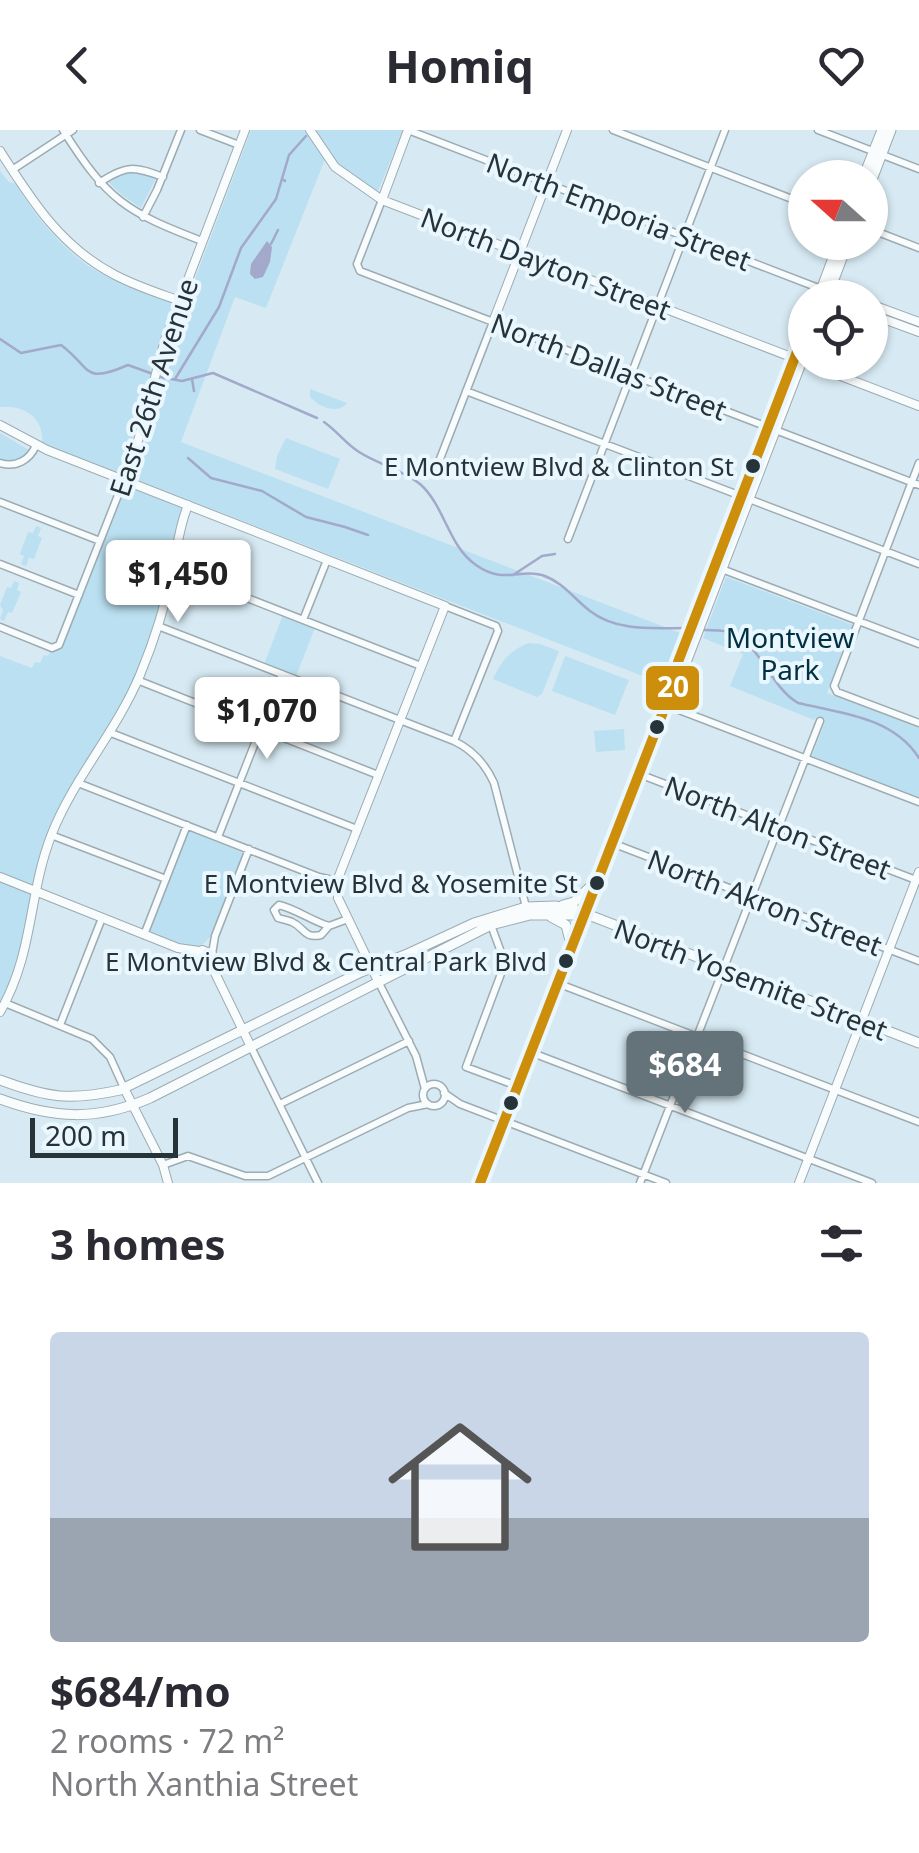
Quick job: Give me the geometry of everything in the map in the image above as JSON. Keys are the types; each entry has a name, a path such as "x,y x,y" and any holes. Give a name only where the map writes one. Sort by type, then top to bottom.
{"main road":[{"path":"876,160 882,130"},
{"path":"874,160 891,130"},
{"path":"480,1183 679,670 686,666 697,622 791,380"},
{"path":"556,906 574,902 598,877"},
{"name":"North Yosemite Street","path":"0,1080 44,1094 78,1098 124,1088 361,972 474,922 526,906 556,906 583,915 919,1043"},
{"path":"17,1086 5,1101 38,1112 98,1114 134,1104 491,925 539,914 583,915"},
{"path":"539,914 566,925 569,950"}],"street":[{"path":"143,217 181,130"},
{"path":"200,130 239,145"},
{"name":"East 26th Avenue","path":"0,627 52,648 59,644 124,480 159,361 245,130"},
{"name":"North Dayton Street","path":"310,130 330,163 382,200 788,354"},
{"path":"382,200 408,130"},
{"name":"North Emporia Street","path":"408,130 789,280"},
{"path":"438,464 567,130"},
{"path":"614,130 788,197"},
{"path":"568,539 725,130"},
{"path":"818,130 919,169"},
{"path":"12,170 67,132 99,183 122,204 202,241"},
{"path":"0,152 42,216 81,254 118,276 180,302"},
{"path":"99,183 129,168 163,177"},
{"name":"North Dallas Street","path":"382,200 357,268 360,271 915,483"},
{"path":"888,236 919,248"},
{"path":"888,311 919,322"},
{"path":"888,321 919,332"},
{"name":"North Dayton Street","path":"855,380 919,406"},
{"path":"466,391 919,564"},
{"path":"0,425 36,445 496,626 498,631 454,741"},
{"path":"0,463 20,463 36,445"},
{"path":"919,463 915,483 834,686 919,723"},
{"path":"0,502 100,541"},
{"path":"168,1183 113,1062 98,1044 80,1032 2,1008 28,942 36,892 52,834 78,782 110,733 158,626 188,505"},
{"path":"303,620 327,560"},
{"path":"0,564 79,595"},
{"path":"719,568 919,644"},
{"path":"173,569 421,666"},
{"path":"428,1104 421,1070 409,1041 338,898 338,881 445,606"},
{"path":"158,626 454,741 473,753 490,775 526,906"},
{"path":"218,837 282,674"},
{"path":"137,680 378,775"},
{"path":"666,706 919,802"},
{"path":"640,1183 820,721"},
{"path":"110,733 357,829"},
{"name":"North Alton Street","path":"640,774 918,876"},
{"path":"78,782 319,877 338,881"},
{"path":"144,935 187,825"},
{"path":"52,834 166,880"},
{"name":"North Akron Street","path":"612,843 919,960"},
{"path":"204,969 212,959 215,936 249,850"},
{"path":"800,1183 918,876"},
{"path":"0,878 178,948 220,984"},
{"path":"329,926 284,906 274,910 278,918 294,923 310,936 322,936 329,926 348,919"},
{"path":"60,1025 102,918"},
{"path":"491,925 505,963 466,1067 517,1086"},
{"path":"194,960 215,936"},
{"path":"178,948 208,950 220,984 318,1183"},
{"path":"557,983 919,1122"},
{"path":"280,1104 409,1041"},
{"path":"530,1052 872,1183"},
{"path":"421,1070 460,1104 666,1183"},
{"path":"408,1108 436,1084"},
{"path":"440,1104 444,1093"},
{"path":"163,1165 191,1156 244,1176 260,1177 408,1108 460,1104"}],"green space":[{"path":"251,130 403,130 378,191 344,171 327,154 266,308 235,297 181,442 683,634 663,684 132,478 145,444 169,348"},
{"path":"135,170 156,178 141,208 107,181"},
{"path":"0,171 16,184 44,224 78,258 112,279 171,302 173,308 128,452 117,475 42,445 40,427 32,415 18,408 0,407"},
{"path":"310,389 347,403 339,409 323,406 310,397"},
{"path":"0,433 29,450 16,460 0,459"},
{"path":"286,438 340,459 328,489 275,469"},
{"path":"124,480 188,505 139,676 51,835 30,928 0,1012 0,656 32,668 56,647"},
{"path":"36,526 41,528 38,536 42,538 34,559 29,558 26,566 21,564 24,556 20,554 28,532 33,533"},
{"name":"Montview Park","path":"726,577 853,625 827,693 919,728 919,798 812,756 825,722 730,686 743,654 703,638"},
{"path":"14,581 19,583 17,590 21,592 4,621 0,619 0,605 7,587 11,588"},
{"path":"284,612 316,625 295,679 263,667"},
{"path":"529,643 559,651 542,694 537,697 493,679 507,657"},
{"path":"565,656 629,680 615,715 552,691"},
{"path":"624,729 625,750 596,752 594,731"},
{"path":"188,830 244,852 212,935 200,947 185,948 149,932"}],"shaded area":[{"path":"267,241 272,247 270,262 263,277 255,279 250,274 251,264"}],"waterway":[{"path":"175,379 219,307 241,248 276,199 289,155 306,136"},
{"path":"271,244 278,230"},
{"path":"0,339 21,353 61,345 95,374 128,365 153,374"},
{"path":"160,377 182,381 213,373 317,418"},
{"path":"192,379 194,391"},
{"path":"324,422 359,452 420,484 459,547 486,571 542,575 612,623 686,628"},
{"path":"188,458 211,478 262,491 306,517 368,535"},
{"path":"513,575 542,556 555,554"},
{"path":"704,630 726,631 740,638 798,703 881,725 908,744 919,758"}],"transit line":[{"name":"20","path":"480,1183 679,671 678,662 788,375"}],"place":[{"name":"E Montview Blvd & Clinton St","path":"753,466"},
{"name":"E Montview Blvd & Yosemite St","path":"597,883"},
{"name":"E Montview Blvd & Central Park Blvd","path":"566,961"}]}
